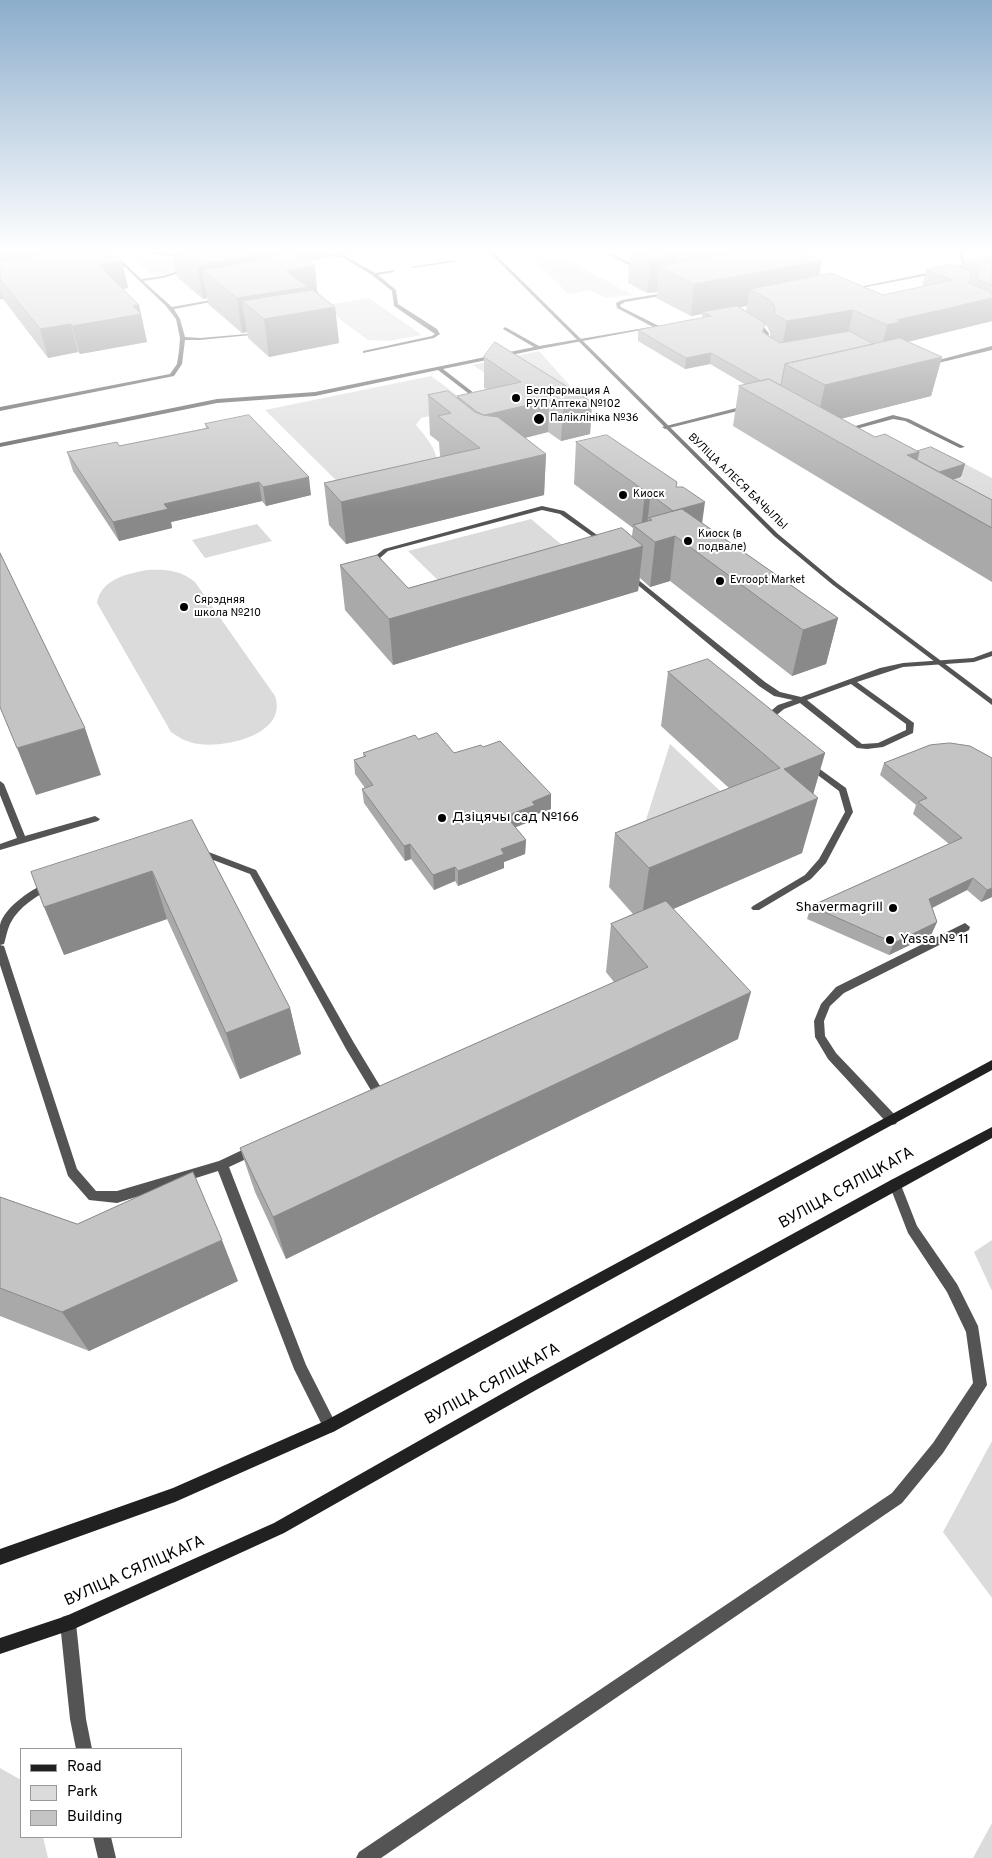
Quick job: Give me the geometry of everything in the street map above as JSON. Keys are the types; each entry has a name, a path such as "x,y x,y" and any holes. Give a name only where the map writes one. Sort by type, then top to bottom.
{"main road":[{"path":"0,1557 175,1495 330,1426 992,1065"},
{"name":"ВУЛІЦА СЯЛІЦКАГА","path":"0,1646 68,1623 279,1528 522,1390 992,1132"}],"street":[{"path":"0,409 172,375 177,371 182,360 183,338 199,338"},
{"path":"365,352 434,338"},
{"path":"522,338 539,348"},
{"name":"ВУЛІЦА АЛЕСЯ БАЧЫЛЫ","path":"577,338 776,535 835,584 992,703"},
{"path":"0,445 217,401 238,398 287,398 315,394 598,338"},
{"path":"765,338 764,341 775,348"},
{"path":"919,366 992,348"},
{"path":"439,368 481,400 484,406"},
{"path":"666,427 756,406"},
{"path":"835,432 893,417 908,420 962,447"},
{"path":"389,572 376,558 386,550 542,508 562,512 595,536 608,546 606,556"},
{"path":"621,568 762,684 777,694 800,699 860,746 871,748 880,746 910,731 910,723 851,681"},
{"path":"774,730 769,717 780,707 800,699 904,665 974,660 992,653"},
{"path":"756,908 808,877 823,861 849,812 843,790 803,759"},
{"path":"0,784 22,840"},
{"path":"0,847 95,819"},
{"path":"192,851 202,852 253,872 376,1089"},
{"path":"0,941 3,927 19,904 57,883"},
{"path":"892,1120 832,1056 820,1037 819,1021 826,1004 840,990 965,927"},
{"path":"0,949 72,1172 93,1196 117,1197 222,1165 262,1146"},
{"path":"222,1165 301,1369 330,1426"},
{"path":"364,1858 897,1498 938,1448 980,1385 973,1331 952,1288 912,1229 895,1184"},
{"path":"68,1623 78,1719 84,1748"},
{"path":"102,1838 107,1858"}],"green space":[{"path":"365,338 407,338 388,341 368,340"},
{"path":"539,351 589,407 506,387 473,365"},
{"path":"431,376 472,406 421,418 416,425 433,448 438,465 349,493 265,410"},
{"path":"854,444 948,455 992,478 992,520 932,487 963,477 926,458"},
{"path":"531,519 574,555 448,590 408,551"},
{"path":"257,524 272,541 205,558 192,540"},
{"path":"147,570 172,571 184,575 195,582 275,696 277,709 273,720 264,729 239,741 211,745 191,743 171,732 97,603 99,595 109,583 131,573"},
{"path":"670,744 746,815 632,864"},
{"path":"992,1240 992,1291 974,1252"},
{"path":"992,1441 992,1598 943,1532"},
{"path":"0,1768 20,1779 20,1838 43,1838 48,1858 0,1858"},
{"path":"992,1823 992,1858 973,1858"}],"building":[{"path":"651,338 771,338 780,343 810,338 862,338 874,344 785,364 781,385 769,379 761,381 711,353 686,358"},
{"path":"900,338 942,357 825,385 785,364"},
{"path":"495,342 592,402 563,409 549,400 486,416 477,412 457,396 521,382 484,357"},
{"path":"769,379 875,437 885,434 919,452 907,455 992,500 992,528 739,386"},
{"path":"448,391 475,412 498,417 546,454 341,502 324,483 480,448 438,416 451,413 428,395"},
{"path":"249,415 309,477 263,487 259,482 164,504 168,509 113,522 67,452 117,442 119,446 209,428 205,424"},
{"path":"607,435 677,482 676,487 683,487 705,502 673,511 651,495 651,490 645,491 576,442"},
{"path":"931,447 965,464 939,472 917,460 918,451"},
{"path":"682,509 838,618 803,630 675,536 655,542 633,525 652,520 649,518"},
{"path":"622,528 643,546 389,619 340,565 377,555 408,588"},
{"path":"0,553 85,728 17,748 0,707"},
{"path":"708,659 825,753 784,769 818,798 649,868 615,833 780,768 668,672"},
{"path":"437,733 454,753 481,745 483,747 500,741 551,794 532,802 535,805 506,816 526,840 501,849 504,854 458,871 455,867 433,875 410,844 404,846 362,789 373,785 354,760 366,756 363,753 415,735 418,739"},
{"path":"950,743 970,746 992,758 992,888 987,890 973,878 929,899 937,922 894,943 811,906 962,838 918,802 927,798 884,763 930,745"},
{"path":"192,820 290,1008 226,1033 152,871 44,907 31,872"},
{"path":"666,901 751,992 273,1217 240,1148 648,967 611,924"},
{"path":"193,1172 222,1240 62,1312 0,1288 0,1197 77,1224"}],"place":[{"name":"Белфармация А РУП Аптека №102","path":"516,398"},
{"name":"Паліклініка №36","path":"539,419"},
{"name":"Киоск","path":"623,495"},
{"name":"Киоск (в подвале)","path":"688,541"},
{"name":"Evroopt Market","path":"720,581"},
{"name":"Сярэдняя школа №210","path":"184,607"},
{"name":"Дзіцячы сад №166","path":"442,818"},
{"name":"Shavermagrill","path":"893,908"},
{"name":"Yassa № 11","path":"890,940"}]}
